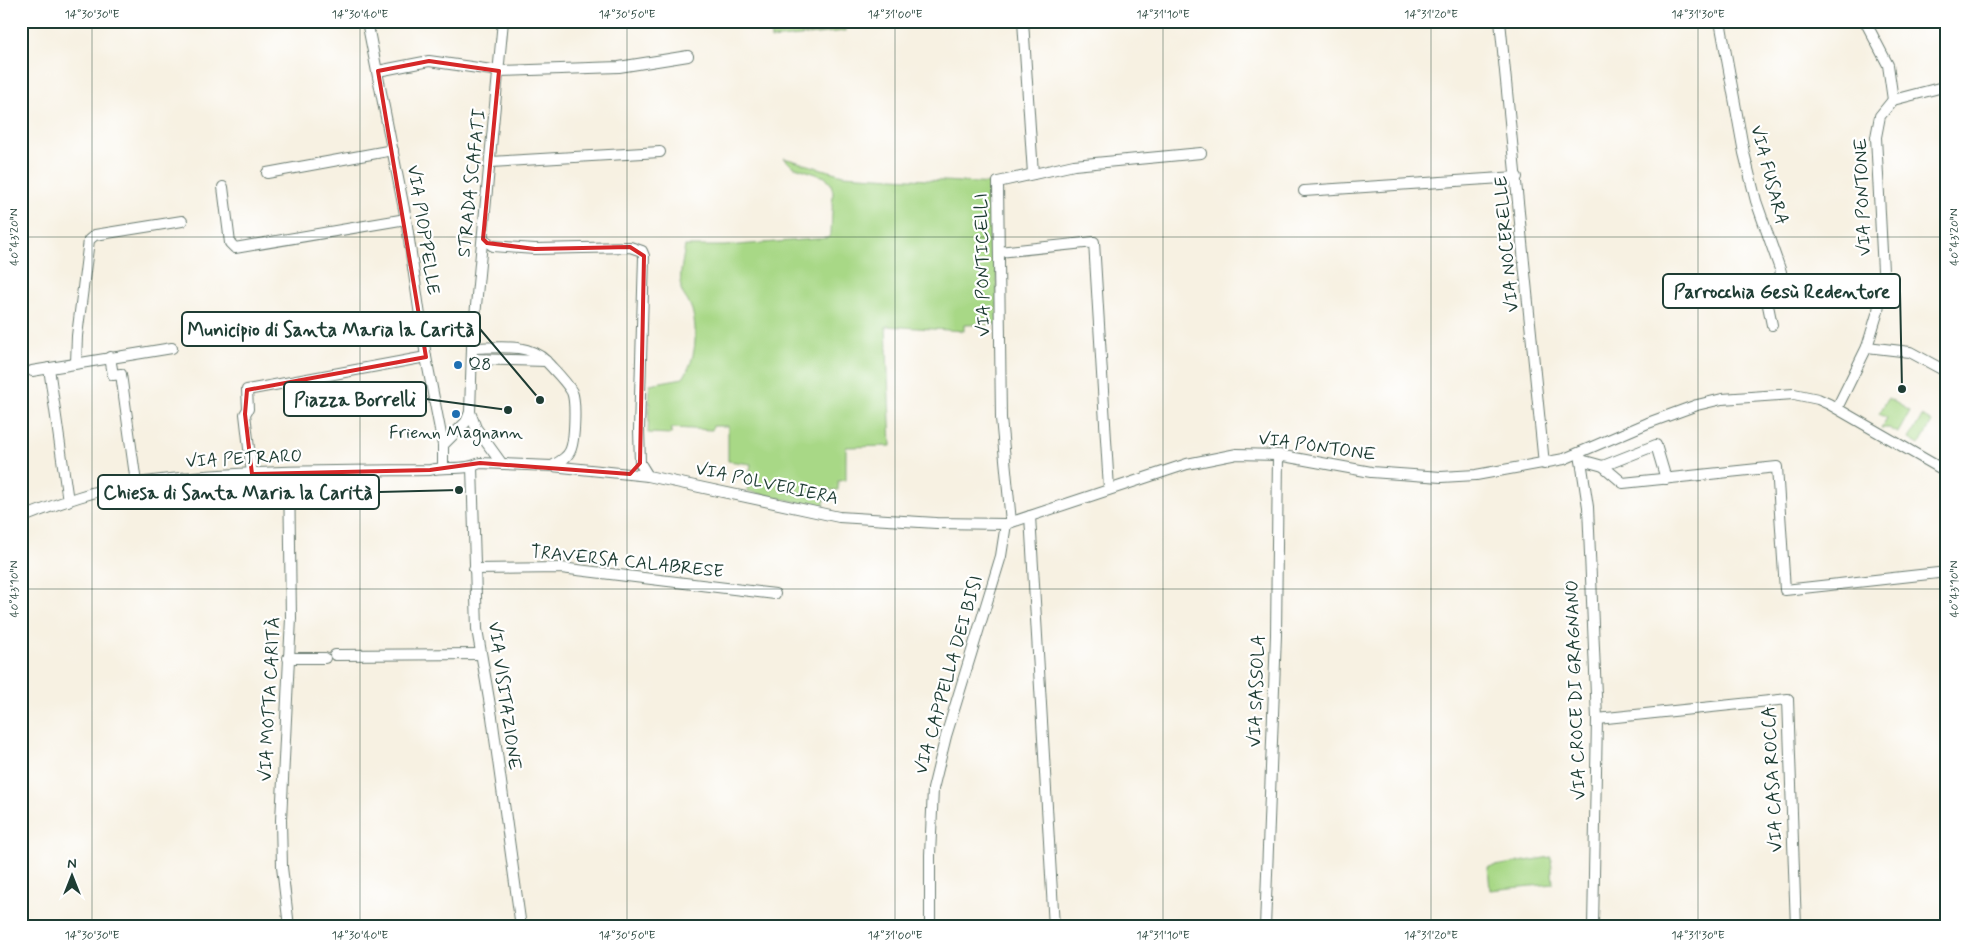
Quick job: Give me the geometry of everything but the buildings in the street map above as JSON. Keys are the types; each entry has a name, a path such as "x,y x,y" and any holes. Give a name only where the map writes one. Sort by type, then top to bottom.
{"street":[{"name":"VIA PIOPPELLE","path":"367,21 406,218 426,357 442,445 443,466"},
{"name":"STRADA SCAFATI","path":"472,359 503,21"},
{"path":"1023,21 1033,174"},
{"name":"VIA NOCERELLE","path":"1500,21 1544,464"},
{"name":"VIA FUSARA","path":"1720,21 1744,153 1756,201 1781,272 1778,281 1764,286 1772,325"},
{"path":"1865,21 1888,65 1893,100 1947,86"},
{"path":"378,71 429,60 499,71 619,67 688,56"},
{"name":"VIA PONTONE","path":"1838,408 1867,347 1878,311 1883,271 1876,137 1880,116 1893,100"},
{"path":"267,173 393,150"},
{"path":"490,162 660,152"},
{"name":"VIA PONTICELLI","path":"1008,523 1002,418 998,182 1074,165 1201,153"},
{"path":"1304,191 1517,177"},
{"path":"223,187 230,243 235,248 406,218"},
{"path":"76,363 77,336 89,240 95,235 182,221"},
{"path":"483,239 493,246 510,248 630,246 642,251 644,256 639,430 640,463 648,476"},
{"path":"999,252 1094,242 1109,489"},
{"path":"1867,347 1910,352 1947,372"},
{"path":"32,371 172,348"},
{"path":"470,412 476,428 502,464 552,466 570,450 574,397 568,386 540,355 526,349 472,348"},
{"path":"110,357 113,375 120,374 136,483"},
{"path":"252,474 244,414 248,409 247,390 426,357"},
{"path":"442,445 466,422 470,412 472,359 546,362"},
{"path":"49,368 68,501"},
{"name":"VIA PONTONE","path":"1008,523 1187,464 1237,454 1278,455 1371,472 1441,477 1485,474 1581,457 1648,423 1697,405 1722,399 1794,394 1818,399 1838,408 1947,472"},
{"path":"1603,466 1656,445 1666,479"},
{"name":"VIA SASSOLA","path":"1265,927 1276,635 1275,505 1278,455"},
{"path":"1581,457 1603,466 1623,483 1777,467 1786,590 1947,572"},
{"name":"VIA CROCE DI GRAGNANO","path":"1581,457 1588,507 1597,719 1593,927"},
{"name":"VIA PETRARO","path":"21,518 68,501 136,483 289,472 430,470 443,466 472,467 480,463 502,464"},
{"path":"630,474 640,463"},
{"name":"VIA POLVERIERA","path":"552,466 648,476 824,515 936,523 1008,523"},
{"name":"VIA VISITAZIONE","path":"472,467 477,629 521,927"},
{"name":"VIA MOTTA CARITÀ","path":"289,472 291,601 281,820 282,867 289,927"},
{"path":"1030,516 1054,927"},
{"name":"VIA CAPPELLA DEI BISI","path":"930,927 930,855 933,789 946,736 1001,556 1008,523"},
{"name":"TRAVERSA CALABRESE","path":"474,569 561,568 776,594"},
{"path":"335,655 481,654"},
{"path":"288,658 325,658"},
{"name":"VIA CASA ROCCA","path":"1597,719 1788,700 1796,927"}],"highlighted area":[{"path":"429,61 499,71 483,239 487,243 535,249 630,247 644,256 640,463 630,474 480,463 430,470 252,474 245,414 247,390 426,357 378,71"}],"green space":[{"path":"769,21 844,21 845,31 771,39"},
{"path":"784,158 843,175 994,184 998,324 964,325 964,331 886,326 891,446 846,447 846,480 838,481 838,490 825,490 824,508 747,491 751,464 728,461 728,426 713,426 712,430 672,428 671,434 648,433 650,384 683,378 691,363 695,346 694,319 691,307 681,289 685,246 725,246 828,238 831,233 833,192 831,184 825,177 792,166"},
{"path":"1888,398 1910,411 1898,433 1889,428 1881,428 1887,418 1879,414"},
{"path":"1922,416 1932,422 1919,445 1909,439"},
{"path":"1551,857 1553,884 1490,890 1488,867"}],"place":[{"name":"Q8","path":"458,365"},
{"name":"Parrocchia Gesù Redentore","path":"1902,389"},
{"name":"Municipio di Santa Maria la Carità","path":"540,400"},
{"name":"Piazza Borrelli","path":"508,410"},
{"name":"Frienn Magnann","path":"456,414"},
{"name":"Chiesa di Santa Maria la Carità","path":"459,490"}]}
